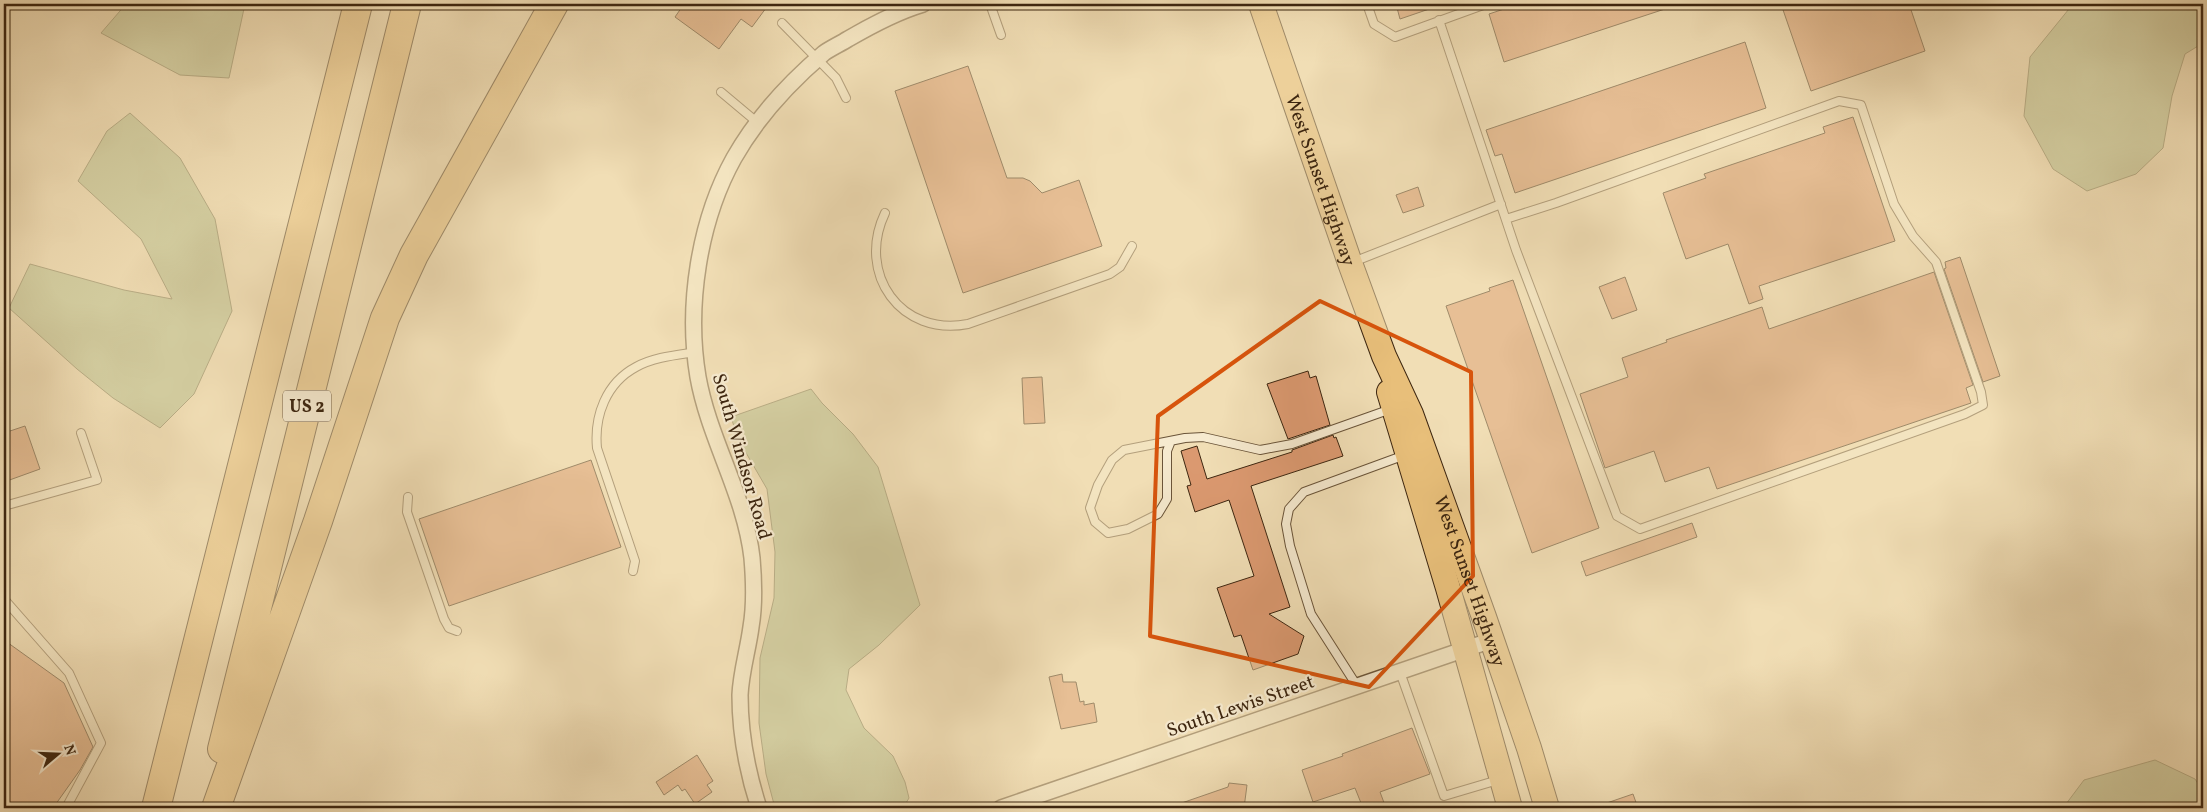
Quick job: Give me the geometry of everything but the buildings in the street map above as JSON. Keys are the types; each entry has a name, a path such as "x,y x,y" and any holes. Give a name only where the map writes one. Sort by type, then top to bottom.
{"highway":[{"path":"275,330 340,4"},
{"name":"US 2","path":"156,808 358,4"},
{"name":"US 2","path":"207,808 407,4"},
{"path":"216,808 318,521 384,318 414,255 554,4"}],"main road":[{"name":"West Sunset Highway","path":"1261,4 1350,263 1384,356 1411,414 1492,640 1529,748 1547,808"},
{"name":"West Sunset Highway","path":"1384,356 1392,409 1465,650 1510,808"}],"street":[{"name":"South Windsor Road","path":"759,808 743,748 740,694 744,656 751,628 754,591 751,554 742,508 709,420 698,376 695,279 721,186 735,156 785,91 826,52 902,10 923,4"},
{"name":"South Lewis Street","path":"1001,808 1492,640"}],"lane":[{"path":"990,4 1001,35"},
{"path":"1367,4 1374,24 1395,37 1486,4"},
{"path":"1439,20 1506,219 1588,442 1618,516 1640,529 1965,414 1983,405 1982,392 1936,262 1913,236 1894,204 1862,105 1839,101 1556,203 1506,219"},
{"path":"782,23 836,78 846,98"},
{"path":"721,92 759,123"},
{"path":"1350,263 1501,204"},
{"path":"885,213 879,229 875,259 877,272 883,286 891,297 911,314 927,322 942,326 968,324 1110,274 1120,267 1132,246"},
{"path":"632,571 635,561 597,448 596,434 601,408 616,382 637,366 666,357 696,352"},
{"path":"1171,441 1167,451 1167,499 1158,514 1128,529 1108,533 1095,522 1090,508 1098,485 1112,460 1124,450 1171,441 1203,437 1260,450 1292,444 1392,409"},
{"path":"4,506 97,480 81,433"},
{"path":"1357,686 1311,614 1290,546 1286,524 1289,509 1304,492 1406,454"},
{"path":"408,497 407,512 444,619 449,628 457,631"},
{"path":"4,599 69,673 101,743 66,808"},
{"path":"1400,672 1444,796 1502,779"}],"highlighted area":[{"path":"1320,301 1471,372 1473,576 1369,687 1150,636 1158,416"}],"green space":[{"path":"126,4 245,4 229,78 180,75 101,33"},
{"path":"2073,4 2203,4 2203,43 2185,54 2172,96 2163,148 2136,174 2087,191 2053,169 2024,116 2030,57"},
{"path":"130,113 180,158 215,219 232,311 194,394 160,428 113,398 77,369 9,308 30,264 124,290 172,299 141,239 78,181 107,131"},
{"path":"811,389 822,403 853,434 878,467 920,605 879,645 849,669 846,690 864,728 893,756 905,782 909,798 903,808 775,808 766,774 759,723 760,658 774,598 775,552 767,489 738,439 731,417"},
{"path":"2155,760 2195,779 2203,791 2203,808 2063,808 2084,780"}]}
